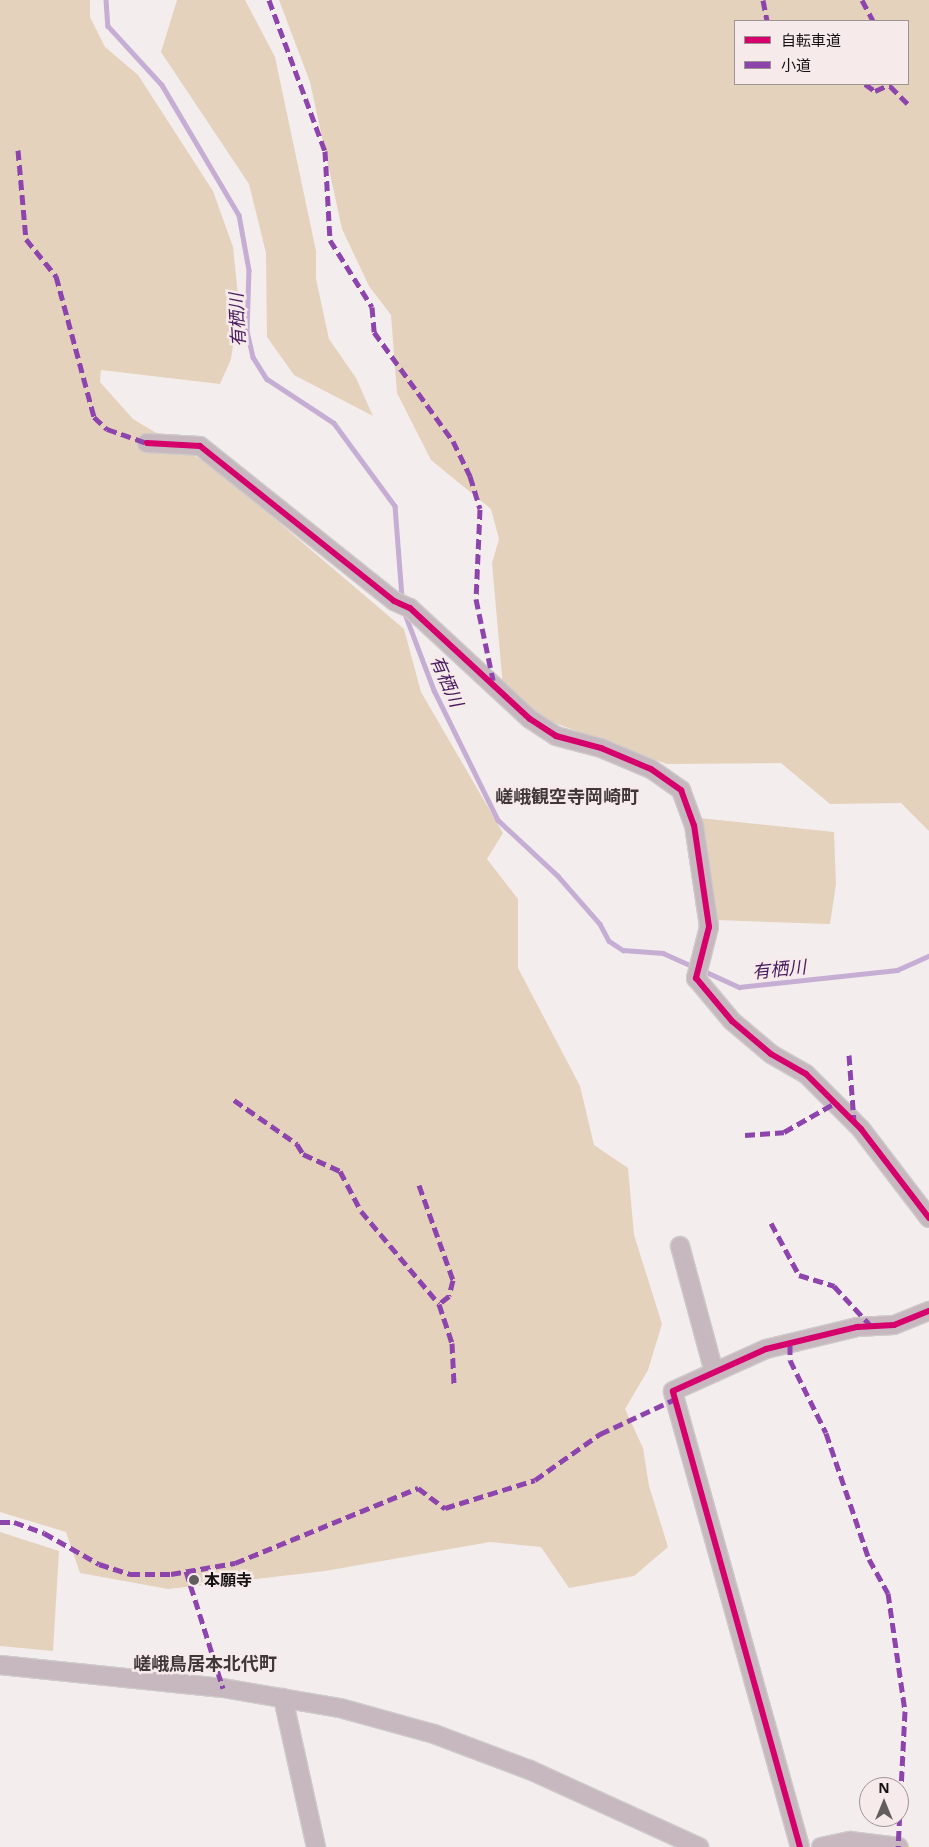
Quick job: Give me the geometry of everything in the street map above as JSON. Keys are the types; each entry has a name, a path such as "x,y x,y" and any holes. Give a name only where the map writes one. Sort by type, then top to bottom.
{"street":[{"path":"147,443 200,446 394,601 410,608 530,719 556,736 601,748 651,769 681,790 694,825 709,927 696,978 732,1021 771,1054 806,1074 861,1129 929,1218"},
{"path":"680,1246 714,1372"},
{"path":"800,1847 673,1391 766,1349 857,1327 894,1325 929,1312"},
{"path":"0,1665 223,1688 283,1698 434,1734 584,1790 699,1847"},
{"path":"283,1698 316,1847"},
{"path":"821,1847 850,1841 899,1847"}],"shaded area":[{"path":"0,0 90,0 90,17 105,47 138,75 213,191 233,247 239,305 231,359 220,384 101,370 100,382 133,419 216,469 404,629 421,692 503,833 487,859 518,899 518,968 580,1086 594,1145 628,1168 634,1235 662,1324 648,1370 625,1409 643,1448 649,1486 668,1547 634,1576 569,1588 541,1547 490,1542 325,1571 168,1589 80,1573 66,1532 0,1512"},
{"path":"177,0 245,0 275,57 316,251 316,279 329,339 356,378 373,416 294,375 267,337 266,253 249,184 161,52"},
{"path":"279,0 929,0 929,831 901,803 830,804 781,763 667,764 541,718 503,687 492,563 499,539 491,509 431,460 397,393 391,315 369,286 342,229 310,82"},
{"path":"699,818 834,832 836,884 830,924 715,920"},
{"path":"0,1532 59,1551 53,1651 0,1646"}],"waterway":[{"name":"有栖川","path":"106,0 108,26 162,85 239,215 249,270 247,331 253,357 267,379 334,423 395,506 402,598"},
{"name":"有栖川","path":"404,611 434,690 498,820 558,876 600,924 609,941 623,950 663,953 695,967"},
{"name":"有栖川","path":"702,970 739,987 897,970 929,956"}],"marked path":[{"path":"269,0 325,151 330,240 372,307 374,332 453,441 470,476 480,509 476,599 493,680"},
{"path":"763,0 767,20"},
{"path":"862,0 872,20"},
{"path":"866,85 875,91 889,85"},
{"path":"890,86 908,104"},
{"path":"18,150 26,239 56,276 94,417 107,429 147,443"},
{"path":"849,1055 854,1122"},
{"path":"234,1100 297,1144 303,1154 340,1171 361,1211 439,1304"},
{"path":"745,1135 784,1132 835,1103"},
{"path":"419,1185 453,1280 449,1296 439,1304 452,1343 454,1384"},
{"path":"771,1223 799,1275 834,1286 871,1326"},
{"path":"790,1345 790,1360 826,1433 869,1559 888,1593 905,1711 898,1847"},
{"path":"0,1522 14,1522 44,1533 99,1564 130,1574 171,1574 235,1563 418,1488 445,1508 535,1480 600,1434 675,1399"},
{"path":"186,1571 223,1688"}],"cycle path":[{"path":"147,443 200,446 394,601 410,608 530,719 556,736 601,748 651,769 681,790 694,825 709,927 696,978 732,1021 771,1054 806,1074 861,1129 929,1218"},
{"path":"800,1847 673,1391 766,1349 857,1327 894,1325 929,1311"}],"place":[{"name":"本願寺","path":"194,1580"}],"district":[{"name":"嵯峨観空寺岡崎町","path":"567,796"},
{"name":"嵯峨鳥居本北代町","path":"205,1663"}]}
